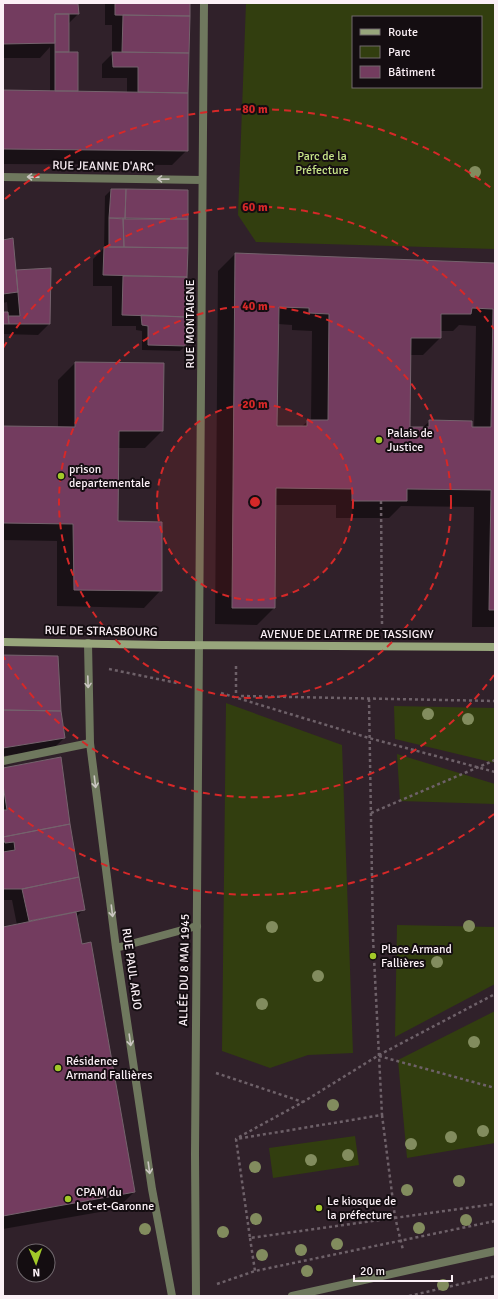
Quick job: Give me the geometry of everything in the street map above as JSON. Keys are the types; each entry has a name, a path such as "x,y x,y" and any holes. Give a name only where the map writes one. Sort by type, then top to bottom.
{"street":[{"name":"RUE MONTAIGNE","path":"199,644 204,3"},
{"name":"RUE JEANNE D'ARC","path":"3,177 202,180"},
{"name":"RUE DE STRASBOURG","path":"3,642 199,644"},
{"name":"RUE PAUL ARJO","path":"88,643 90,744 116,948 152,1189 172,1296"},
{"name":"AVENUE DE LATTRE DE TASSIGNY","path":"199,644 236,646 495,647"},
{"name":"ALLÉE DU 8 MAI 1945","path":"196,1294 194,1154 199,644"},
{"path":"3,761 90,744"},
{"path":"116,948 197,926"},
{"path":"292,1296 495,1251"}],"path":[{"path":"381,501 382,646"},
{"path":"236,646 236,696"},
{"path":"88,665 236,696 369,738 495,772"},
{"path":"236,696 495,701"},
{"path":"369,699 374,938 382,1115 395,1218 417,1295"},
{"path":"371,813 495,760"},
{"path":"236,1139 303,1102 379,1055 495,994"},
{"path":"379,1055 495,1088"},
{"path":"214,1073 220,1073 303,1102"},
{"path":"236,1139 382,1115"},
{"path":"236,1139 255,1271"},
{"path":"250,1238 495,1204"},
{"path":"196,1294 255,1271 495,1221"},
{"path":"409,1296 495,1276"}],"green space":[{"name":"Parc de la Préfecture","path":"246,3 495,3 495,249 256,242 238,215"},
{"path":"226,703 342,745 353,1053 308,1055 270,1068 222,1051"},
{"path":"394,706 495,708 495,763 395,739"},
{"path":"397,754 495,784 495,804 400,801"},
{"path":"397,925 495,927 495,984 395,1037"},
{"path":"495,1011 495,1143 407,1158 398,1060"},
{"path":"355,1136 359,1165 273,1178 269,1148"}],"building":[{"path":"3,3 78,4 79,14 55,14 55,43 3,44"},
{"path":"115,3 190,3 190,16 115,15"},
{"path":"55,14 69,14 69,52 55,52"},
{"path":"123,15 190,16 189,53 122,52"},
{"path":"55,52 78,52 78,91 55,91"},
{"path":"112,52 189,53 188,93 138,92 138,67 113,67"},
{"path":"3,90 188,93 188,151 3,149"},
{"path":"111,189 126,189 125,219 109,218"},
{"path":"126,189 188,190 188,219 125,219"},
{"path":"109,218 123,218 124,247 109,247"},
{"path":"123,218 188,219 188,248 124,247"},
{"path":"13,238 18,292 3,294 3,240"},
{"path":"104,247 188,248 187,277 103,275"},
{"path":"235,253 495,263 495,610 489,610 491,490 407,489 407,501 352,501 352,489 276,488 275,608 232,608","holes":["279,307 309,308 309,313 329,314 328,420 307,420 307,426 277,426","472,308 493,309 491,427 472,427 472,421 429,420 429,427 410,427 411,338 441,338 441,314 471,314"]},
{"path":"51,268 50,324 9,324 8,316 20,316 16,270"},
{"path":"123,276 187,277 187,317 122,315"},
{"path":"3,312 8,312 9,324 3,324"},
{"path":"141,315 187,317 186,346 148,345 148,326 142,325"},
{"name":"prison departementale","path":"75,362 164,363 163,431 119,431 118,521 162,522 162,591 74,590 73,524 3,523 3,426 75,427"},
{"path":"3,655 58,656 61,711 3,710"},
{"path":"3,710 61,711 65,738 3,748"},
{"path":"61,757 70,824 3,837 3,810 7,810 3,785 3,768"},
{"path":"70,824 79,877 22,889 3,889 3,852 15,850 14,842 5,843 3,837"},
{"path":"79,877 85,910 29,921 22,889"},
{"name":"Résidence Armand Fallières","path":"76,912 82,944 91,942 135,1192 3,1216 3,927"}],"place":[{"name":"Palais de Justice","path":"379,440"},
{"name":"prison departementale","path":"61,476"},
{"name":"Place Armand Fallières","path":"373,956"},
{"name":"Résidence Armand Fallières","path":"58,1068"},
{"name":"CPAM du Lot-et-Garonne","path":"68,1199"},
{"name":"Le kiosque de la préfecture","path":"319,1208"}]}
